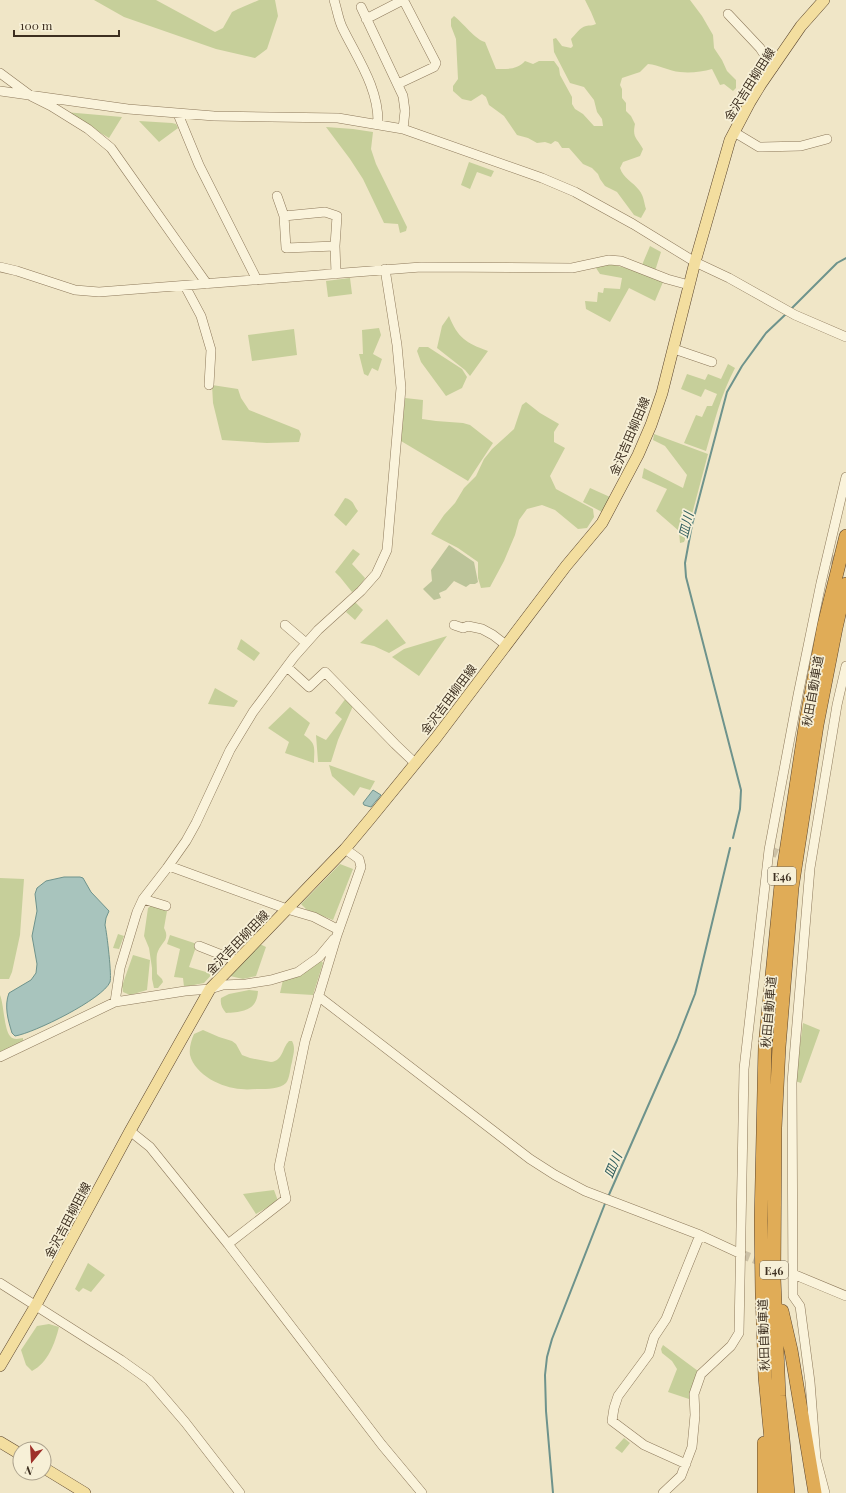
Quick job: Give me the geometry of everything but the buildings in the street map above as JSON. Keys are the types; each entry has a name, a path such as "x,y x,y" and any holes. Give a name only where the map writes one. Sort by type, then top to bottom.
{"highway":[{"name":"秋田自動車道","path":"776,1493 765,1377 761,1221 765,1046 781,885 806,721 824,625 846,536"},
{"name":"秋田自動車道","path":"788,1493 779,1396 774,1278 775,1128 779,1047 792,888 817,725 846,584"},
{"path":"774,1278 791,1350 815,1493"},
{"path":"764,1493 765,1377"}],"main road":[{"name":"金沢吉田柳田線","path":"0,1366 36,1305 130,1131 210,990 345,849 415,763 566,566 602,523 638,455 662,393 695,262 712,208 721,169 730,140 750,102 801,26 824,0"},
{"path":"0,1442 12,1449"},
{"path":"52,1473 85,1493"}],"street":[{"path":"334,0 341,25 366,72 378,114 378,124"},
{"path":"366,19 401,1 405,3 436,63 434,67 398,84"},
{"path":"361,7 403,96 405,111 403,129"},
{"path":"728,14 760,48 773,68"},
{"path":"0,73 31,96 51,106 88,129 111,148 207,284"},
{"path":"0,91 128,109 178,114 338,118 403,129 542,178 575,192 633,224 695,262 729,278 795,315 846,337"},
{"path":"178,114 199,165 258,280"},
{"path":"734,132 759,147 801,146 826,139"},
{"path":"277,196 284,216 286,248 334,246"},
{"path":"284,216 325,212 337,216 334,246 336,274"},
{"path":"0,267 75,290 106,291 421,267 572,268 609,260 621,261 667,279 689,285"},
{"path":"115,1002 120,968 137,912 143,899 169,866 196,824 227,757 253,712 287,667 318,630 361,591 376,574 387,550 401,388 397,345 385,269"},
{"path":"186,286 201,316 211,350 209,385"},
{"path":"674,349 712,362"},
{"path":"663,1493 681,1476 692,1447 695,1415 694,1394 701,1374 731,1346 739,1333 744,1069 769,850 821,583 846,476"},
{"path":"285,625 306,644"},
{"path":"454,625 463,628 468,626 482,629 494,634 506,645"},
{"path":"825,1493 816,1459 806,1351 800,1306 793,1296 792,1083 810,868 837,705 846,666"},
{"path":"287,667 309,687 326,672 415,763"},
{"path":"228,1244 286,1199 279,1167 305,1041 338,933 361,867 359,859 345,849"},
{"path":"169,866 286,910 314,917 338,933"},
{"path":"143,899 166,906"},
{"path":"0,1057 115,1002 185,990 210,990 223,985 246,984 271,980 298,972 319,957 338,933"},
{"path":"199,946 237,961"},
{"path":"318,996 530,1159 573,1184 607,1199 700,1235 741,1254"},
{"path":"130,1131 150,1147 228,1244 422,1493"},
{"path":"686,1464 644,1446 612,1421 618,1396 649,1354 654,1337 666,1319 700,1235"},
{"path":"793,1274 846,1296"},
{"path":"0,1283 121,1360 149,1380 185,1422 240,1493"}],"green space":[{"path":"94,0 156,0 215,32 223,28 232,12 259,0 275,0 278,16 267,49 255,58 216,49 124,17"},
{"path":"585,0 690,0 702,16 713,35 714,48 727,71 736,80 736,88 733,91 724,84 720,85 712,69 696,72 680,72 648,64 640,72 622,78 620,85 622,89 622,98 626,103 626,111 631,116 635,124 634,132 636,138 643,149 640,156 623,162 620,168 623,175 641,192 646,209 641,218 634,215 617,192 605,186 598,174 592,168 583,164 569,148 562,148 558,142 555,141 551,144 545,142 537,143 528,138 517,135 504,116 489,105 486,97 482,94 471,101 462,99 453,91 453,86 458,79 456,39 451,26 451,19 454,16 474,35 485,42 496,69 508,69 519,66 525,61 533,64 539,61 554,61 559,68 560,75 572,97 572,104 575,109 583,114 594,126 603,126 602,119 597,112 594,100 584,87 570,83 554,52 553,39 556,38 562,46 571,48 573,46 571,39 580,29 596,24"},
{"path":"65,112 122,117 109,138"},
{"path":"139,121 172,123 176,124 178,128 159,142"},
{"path":"326,127 373,132 371,149 376,164 407,227 406,231 400,233 398,224 384,223 363,179"},
{"path":"469,162 494,171 491,177 477,172 470,189 461,185"},
{"path":"650,246 661,252 655,271 642,265"},
{"path":"607,264 628,269 663,282 655,301 629,288 610,322 586,309 585,301 597,302 598,292 603,293 604,288 620,289 622,278 600,274 596,268"},
{"path":"350,278 352,294 328,297 326,281"},
{"path":"449,316 459,335 468,342 488,351 470,376 465,370 437,348 442,326"},
{"path":"379,328 381,335 373,354 382,359 378,371 372,368 368,376 364,374 359,354 363,354 362,330"},
{"path":"294,329 297,355 252,361 248,335"},
{"path":"419,347 428,347 462,369 467,377 462,388 446,396 421,362 417,351"},
{"path":"728,364 735,368 722,398 706,451 684,443 696,415 702,417 707,406 712,406 717,394 705,389 701,397 681,389 687,374 705,380 708,374 721,379"},
{"path":"212,385 238,389 241,398 249,410 299,430 301,434 299,442 267,443 222,440 213,403"},
{"path":"405,398 423,400 422,419 470,425 493,443 468,481 401,441"},
{"path":"526,402 540,413 559,424 554,432 554,442 565,448 550,476 556,489 593,509 594,517 587,528 578,529 555,510 542,505 527,509 519,520 515,535 504,561 490,587 481,588 478,578 478,562 458,548 431,534 444,515 455,503 464,488 476,476 484,459 492,449 514,429 522,405"},
{"path":"654,434 708,454 684,542 680,543 679,531 656,511 667,489 642,478 644,468 683,488 687,475 665,446 653,440"},
{"path":"590,488 610,497 602,512 583,502"},
{"path":"345,498 352,501 358,511 346,526 334,515"},
{"path":"449,545 474,562 478,582 475,584 470,584 466,587 454,581 446,590 439,593 441,598 434,600 423,589 432,581 431,570"},
{"path":"353,549 360,554 352,564 365,578 361,585 352,592 335,572"},
{"path":"355,602 363,610 355,620 346,612"},
{"path":"387,619 406,643 389,653 374,646 360,643"},
{"path":"447,636 419,676 392,657 404,649"},
{"path":"241,639 260,653 254,661 237,649"},
{"path":"215,688 238,701 234,707 208,704"},
{"path":"346,698 353,706 338,740 331,762 318,762 316,735 326,740 342,719 335,713"},
{"path":"290,707 310,723 304,735 313,744 314,763 285,753 289,742 268,728"},
{"path":"329,765 375,781 370,790 360,787 354,796 332,776"},
{"path":"340,864 353,869 333,920 307,910 301,904"},
{"path":"0,878 24,879 20,935 12,972 9,979 0,979"},
{"path":"152,905 163,908 167,911 164,928 166,932 166,939 158,950 157,954 157,974 163,982 158,988 154,988 149,948 144,936 148,908"},
{"path":"118,934 124,936 119,949 113,948"},
{"path":"170,935 197,944 189,967 206,972 215,967 222,959 224,961 204,983 184,987 183,978 174,977 180,949 167,944"},
{"path":"260,944 266,947 256,976 243,979 230,976"},
{"path":"133,955 150,960 147,990 130,995 123,992 122,986"},
{"path":"321,961 323,963 313,995 280,993 283,980"},
{"path":"249,990 258,991 255,1003 252,1006 243,1011 226,1013 222,1006 221,998 229,994"},
{"path":"0,995 8,1033 13,1038 23,1038 23,1041 0,1052"},
{"path":"803,1023 820,1030 801,1083 795,1081"},
{"path":"203,1030 232,1041 236,1044 242,1055 271,1062 280,1057 289,1041 292,1041 294,1052 286,1083 277,1088 246,1089 226,1086 210,1079 197,1069 190,1055 190,1044 194,1034"},
{"path":"274,1190 278,1201 256,1214 243,1194"},
{"path":"88,1263 105,1275 91,1292 83,1288 79,1292 75,1289"},
{"path":"49,1324 59,1327 55,1340 47,1358 32,1371 26,1365 21,1350 37,1326"},
{"path":"663,1345 698,1371 689,1399 668,1392 677,1369 672,1361 662,1353 661,1349"},
{"path":"624,1438 630,1443 622,1453 615,1448"}],"water":[{"path":"373,790 381,795 371,807 364,805 363,803"},
{"path":"64,877 83,878 91,892 109,911 105,925 110,964 110,982 105,989 82,1006 37,1029 15,1036 12,1033 9,1023 7,1003 9,993 31,980 36,973 37,964 32,936 37,911 35,894 37,888 46,881"}],"waterway":[{"name":"皿川","path":"790,310 837,263 846,258"},
{"name":"皿川","path":"733,838 740,809 741,790 686,577 685,563 692,525 727,392 742,366 766,333 787,313"},
{"name":"皿川","path":"608,1197 677,1040 695,994 730,848"},
{"name":"皿川","path":"553,1493 546,1411 545,1375 547,1357 552,1339 606,1201"}],"tunnel":[{"path":"828,558 846,565"},
{"path":"769,850 810,868"},
{"path":"741,1254 793,1274"}]}
